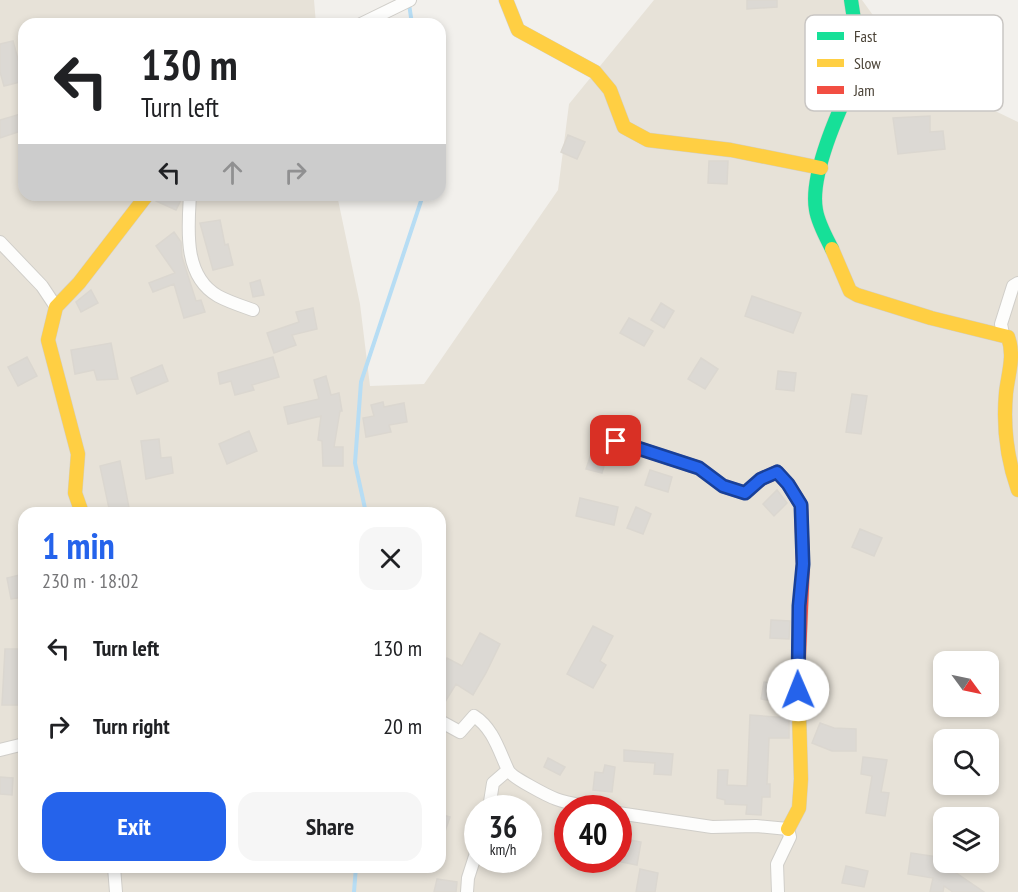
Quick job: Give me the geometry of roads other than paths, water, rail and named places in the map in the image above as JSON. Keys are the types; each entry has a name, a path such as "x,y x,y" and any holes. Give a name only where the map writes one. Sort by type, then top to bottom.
{"street":[{"path":"373,18 410,0"},
{"path":"506,0 518,30 595,72 610,90 624,127 648,140 731,150 821,168"},
{"path":"851,0 853,15"},
{"path":"839,111 830,132 814,195 816,213 850,291 931,318 1003,334 1010,340 1011,355 1006,393 1007,446 1018,490"},
{"path":"80,507 75,493 78,454 48,340 56,307 79,283 142,201"},
{"path":"190,201 189,241 196,272 212,292 253,310"},
{"path":"0,242 42,286 56,307"},
{"path":"1003,334 1001,324 1013,286 1018,283"},
{"path":"616,441 699,468 723,486 745,493 761,479 777,472 788,484 801,505 803,564 798,668 801,779 799,808 788,829 790,837 777,864 778,892"},
{"path":"446,724 460,732 474,716 483,722 500,747 508,770 554,798"},
{"path":"0,750 18,746"},
{"path":"491,795 493,783 508,770"},
{"path":"632,815 712,827 756,826 788,829"},
{"path":"114,873 116,892"},
{"path":"467,892 470,873"}],"waterway":[{"path":"409,4 411,18"},
{"path":"365,507 355,463 361,382 421,201"},
{"path":"354,892 356,873"}]}
